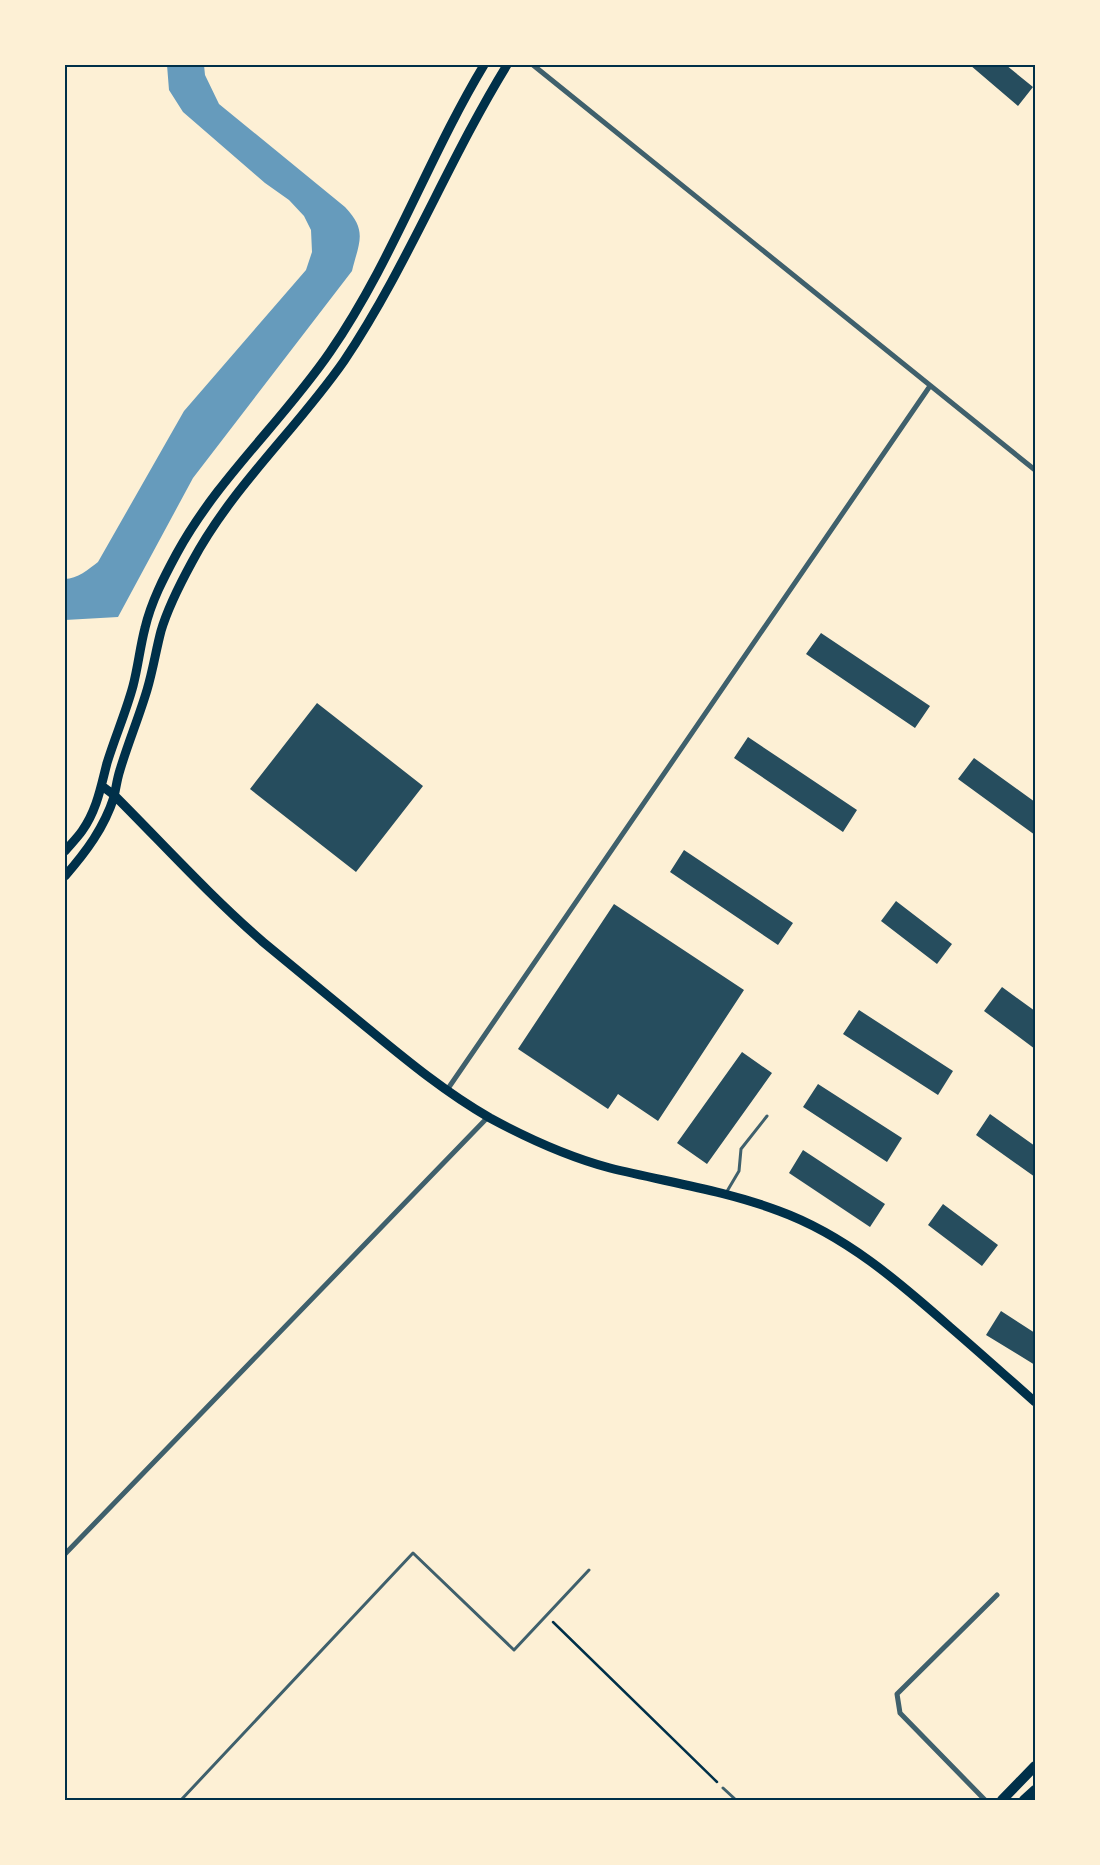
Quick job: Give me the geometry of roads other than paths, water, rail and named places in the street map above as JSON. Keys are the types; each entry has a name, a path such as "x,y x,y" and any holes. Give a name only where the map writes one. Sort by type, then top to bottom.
{"main road":[{"path":"65,851 83,830 94,809 133,688 144,628 152,602 177,553 204,509 236,467 303,388 330,353 353,317 484,65"},
{"path":"65,876 95,839 105,820 147,690 161,631 169,609 192,562 218,519 248,478 343,363 367,325 475,119 507,65"},
{"path":"102,786 114,795 218,900 262,941 392,1048 447,1090 488,1117 547,1145 608,1167 725,1194 781,1211 824,1230 906,1287 1035,1402"},
{"path":"1002,1800 1035,1766"},
{"path":"1022,1800 1035,1788"}],"street":[{"path":"533,65 1035,470"},
{"path":"447,1090 930,386"},
{"path":"65,1554 488,1117"},
{"path":"985,1800 900,1713 897,1694 997,1595"}],"lane":[{"path":"725,1194 739,1171 741,1149 767,1116"},
{"path":"181,1800 414,1552 514,1650 589,1570"},
{"path":"723,1788 736,1800"}],"water":[{"path":"167,65 204,65 205,75 219,104 345,207 357,223 360,237 359,244 352,271 193,478 118,617 65,620 65,579 78,575 98,562 184,411 306,270 312,252 311,230 304,216 289,200 265,183 183,112 169,90"}]}
